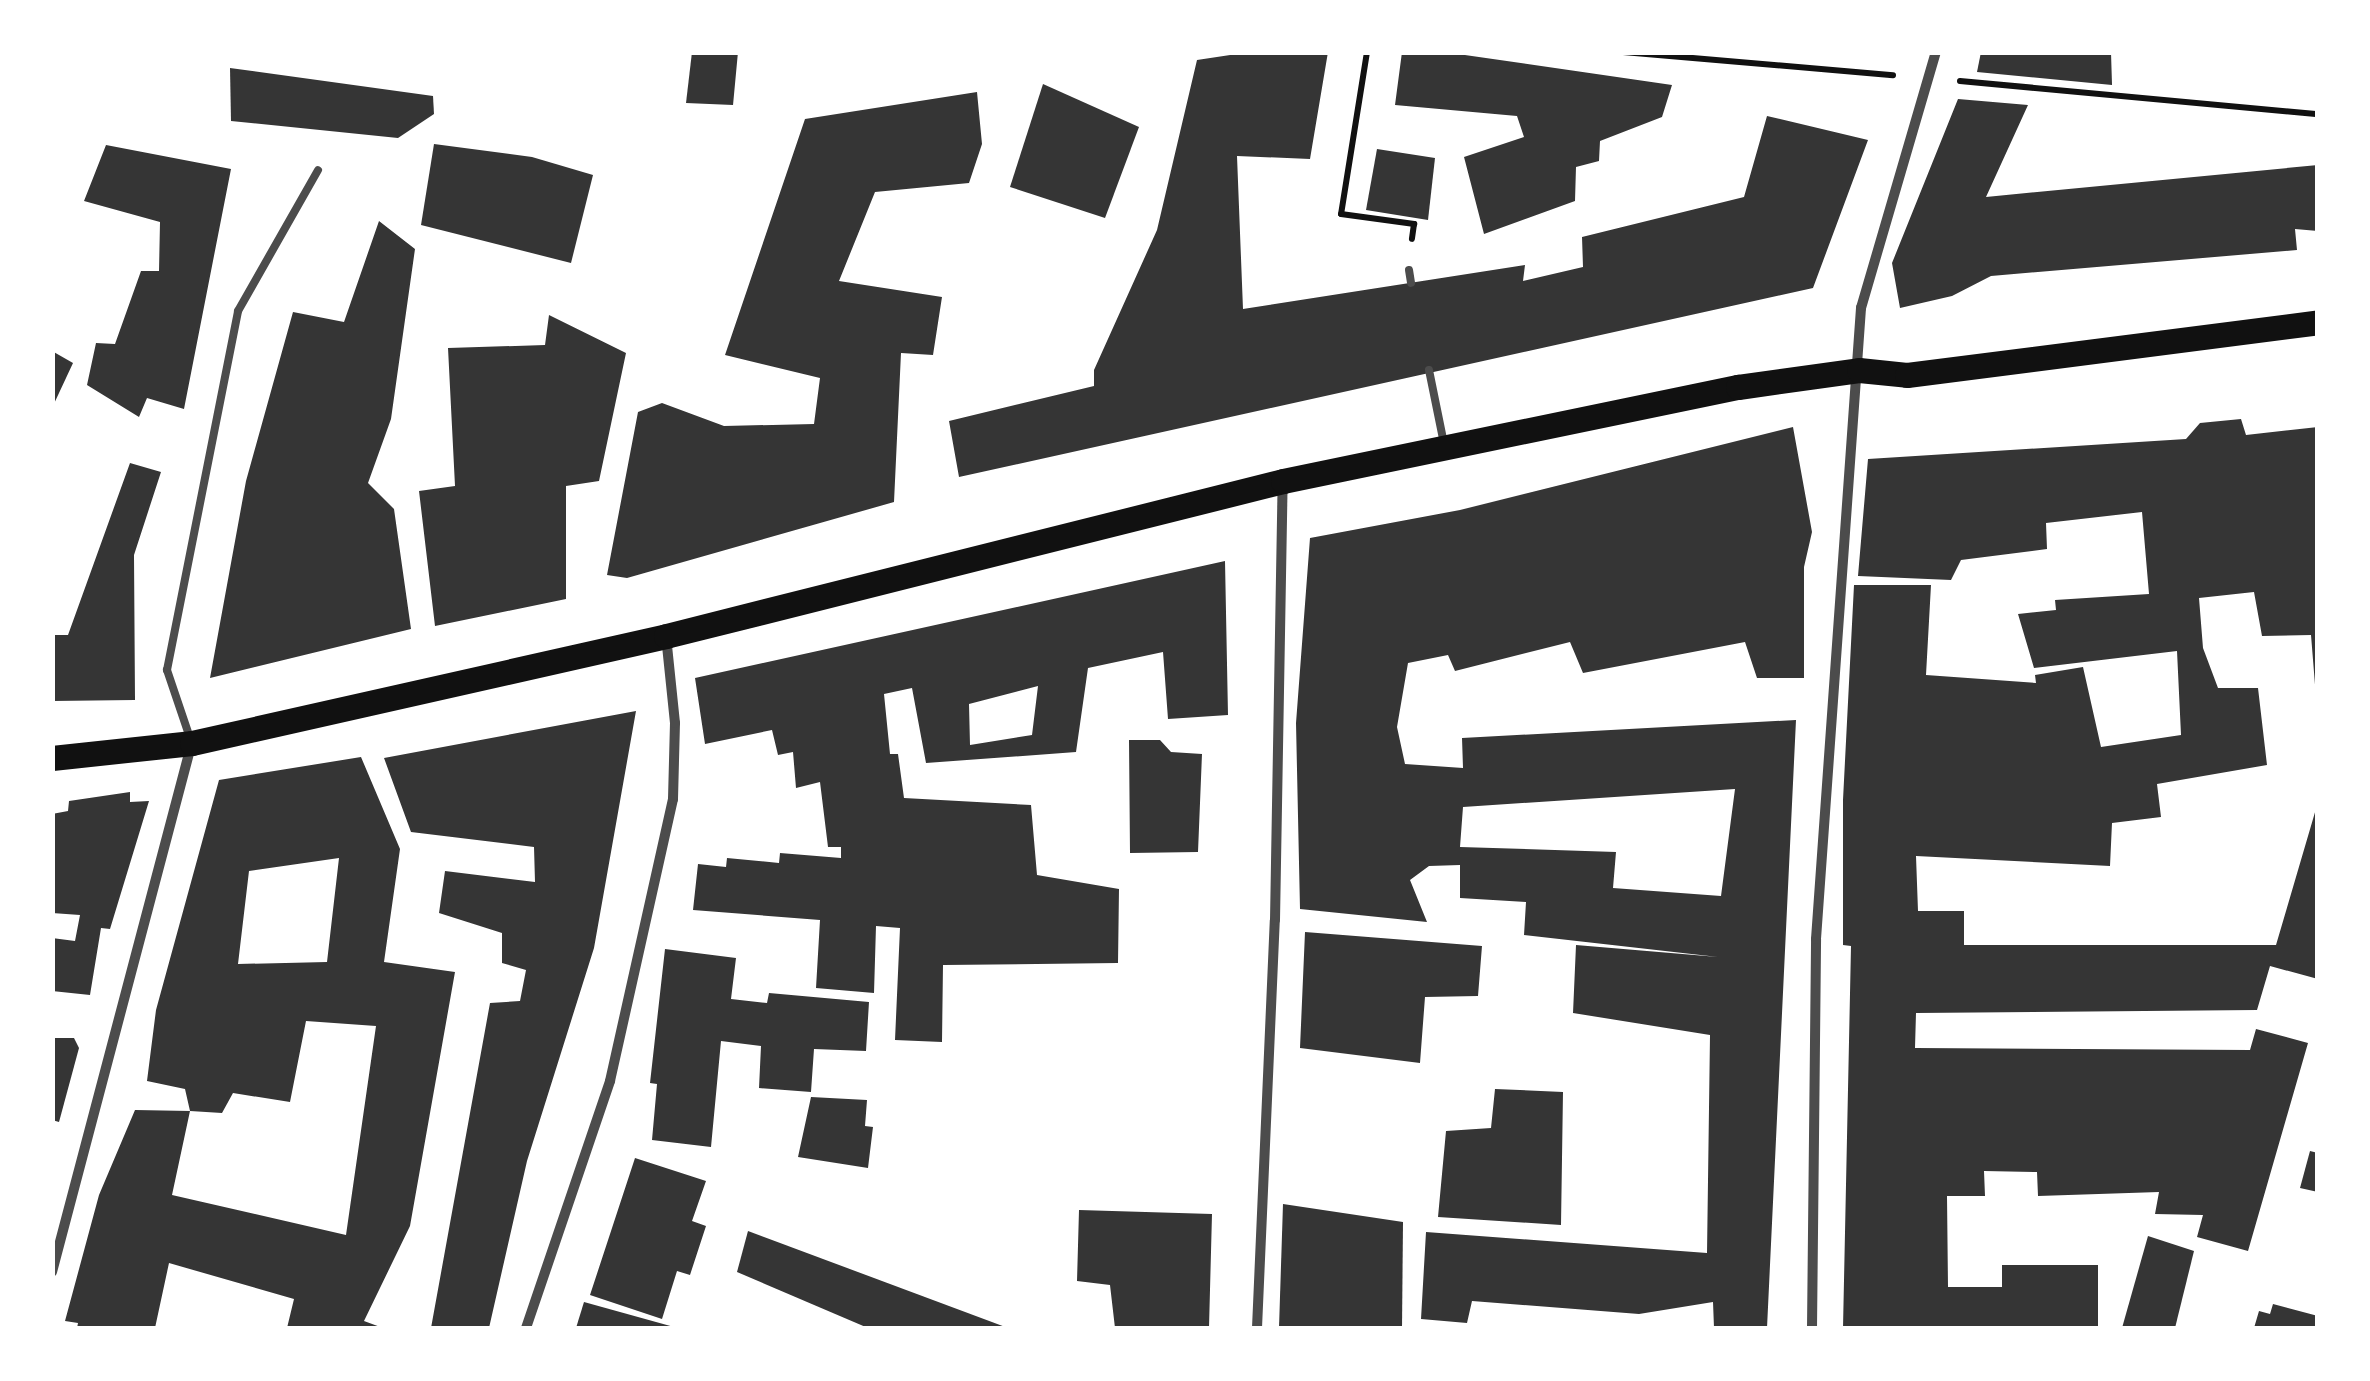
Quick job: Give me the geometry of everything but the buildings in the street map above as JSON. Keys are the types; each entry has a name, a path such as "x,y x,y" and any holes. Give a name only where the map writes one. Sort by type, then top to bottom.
{"main road":[{"path":"52,758 192,743 666,636 1283,481 1738,387 1859,370 1907,375 2318,322"}],"street":[{"path":"1812,1328 1816,938 1861,308 1936,52"},
{"path":"1257,1328 1275,920 1283,481"},
{"path":"526,1328 610,1082 673,799 675,723 666,636"},
{"path":"52,1272 192,743"}],"lane":[{"path":"192,743 167,670 238,311 318,170"},
{"path":"1409,270 1411,283"},
{"path":"1429,370 1445,448"}],"path":[{"path":"1366,52 1342,214 1414,224 1409,270"},
{"path":"1622,52 2318,114"}]}
